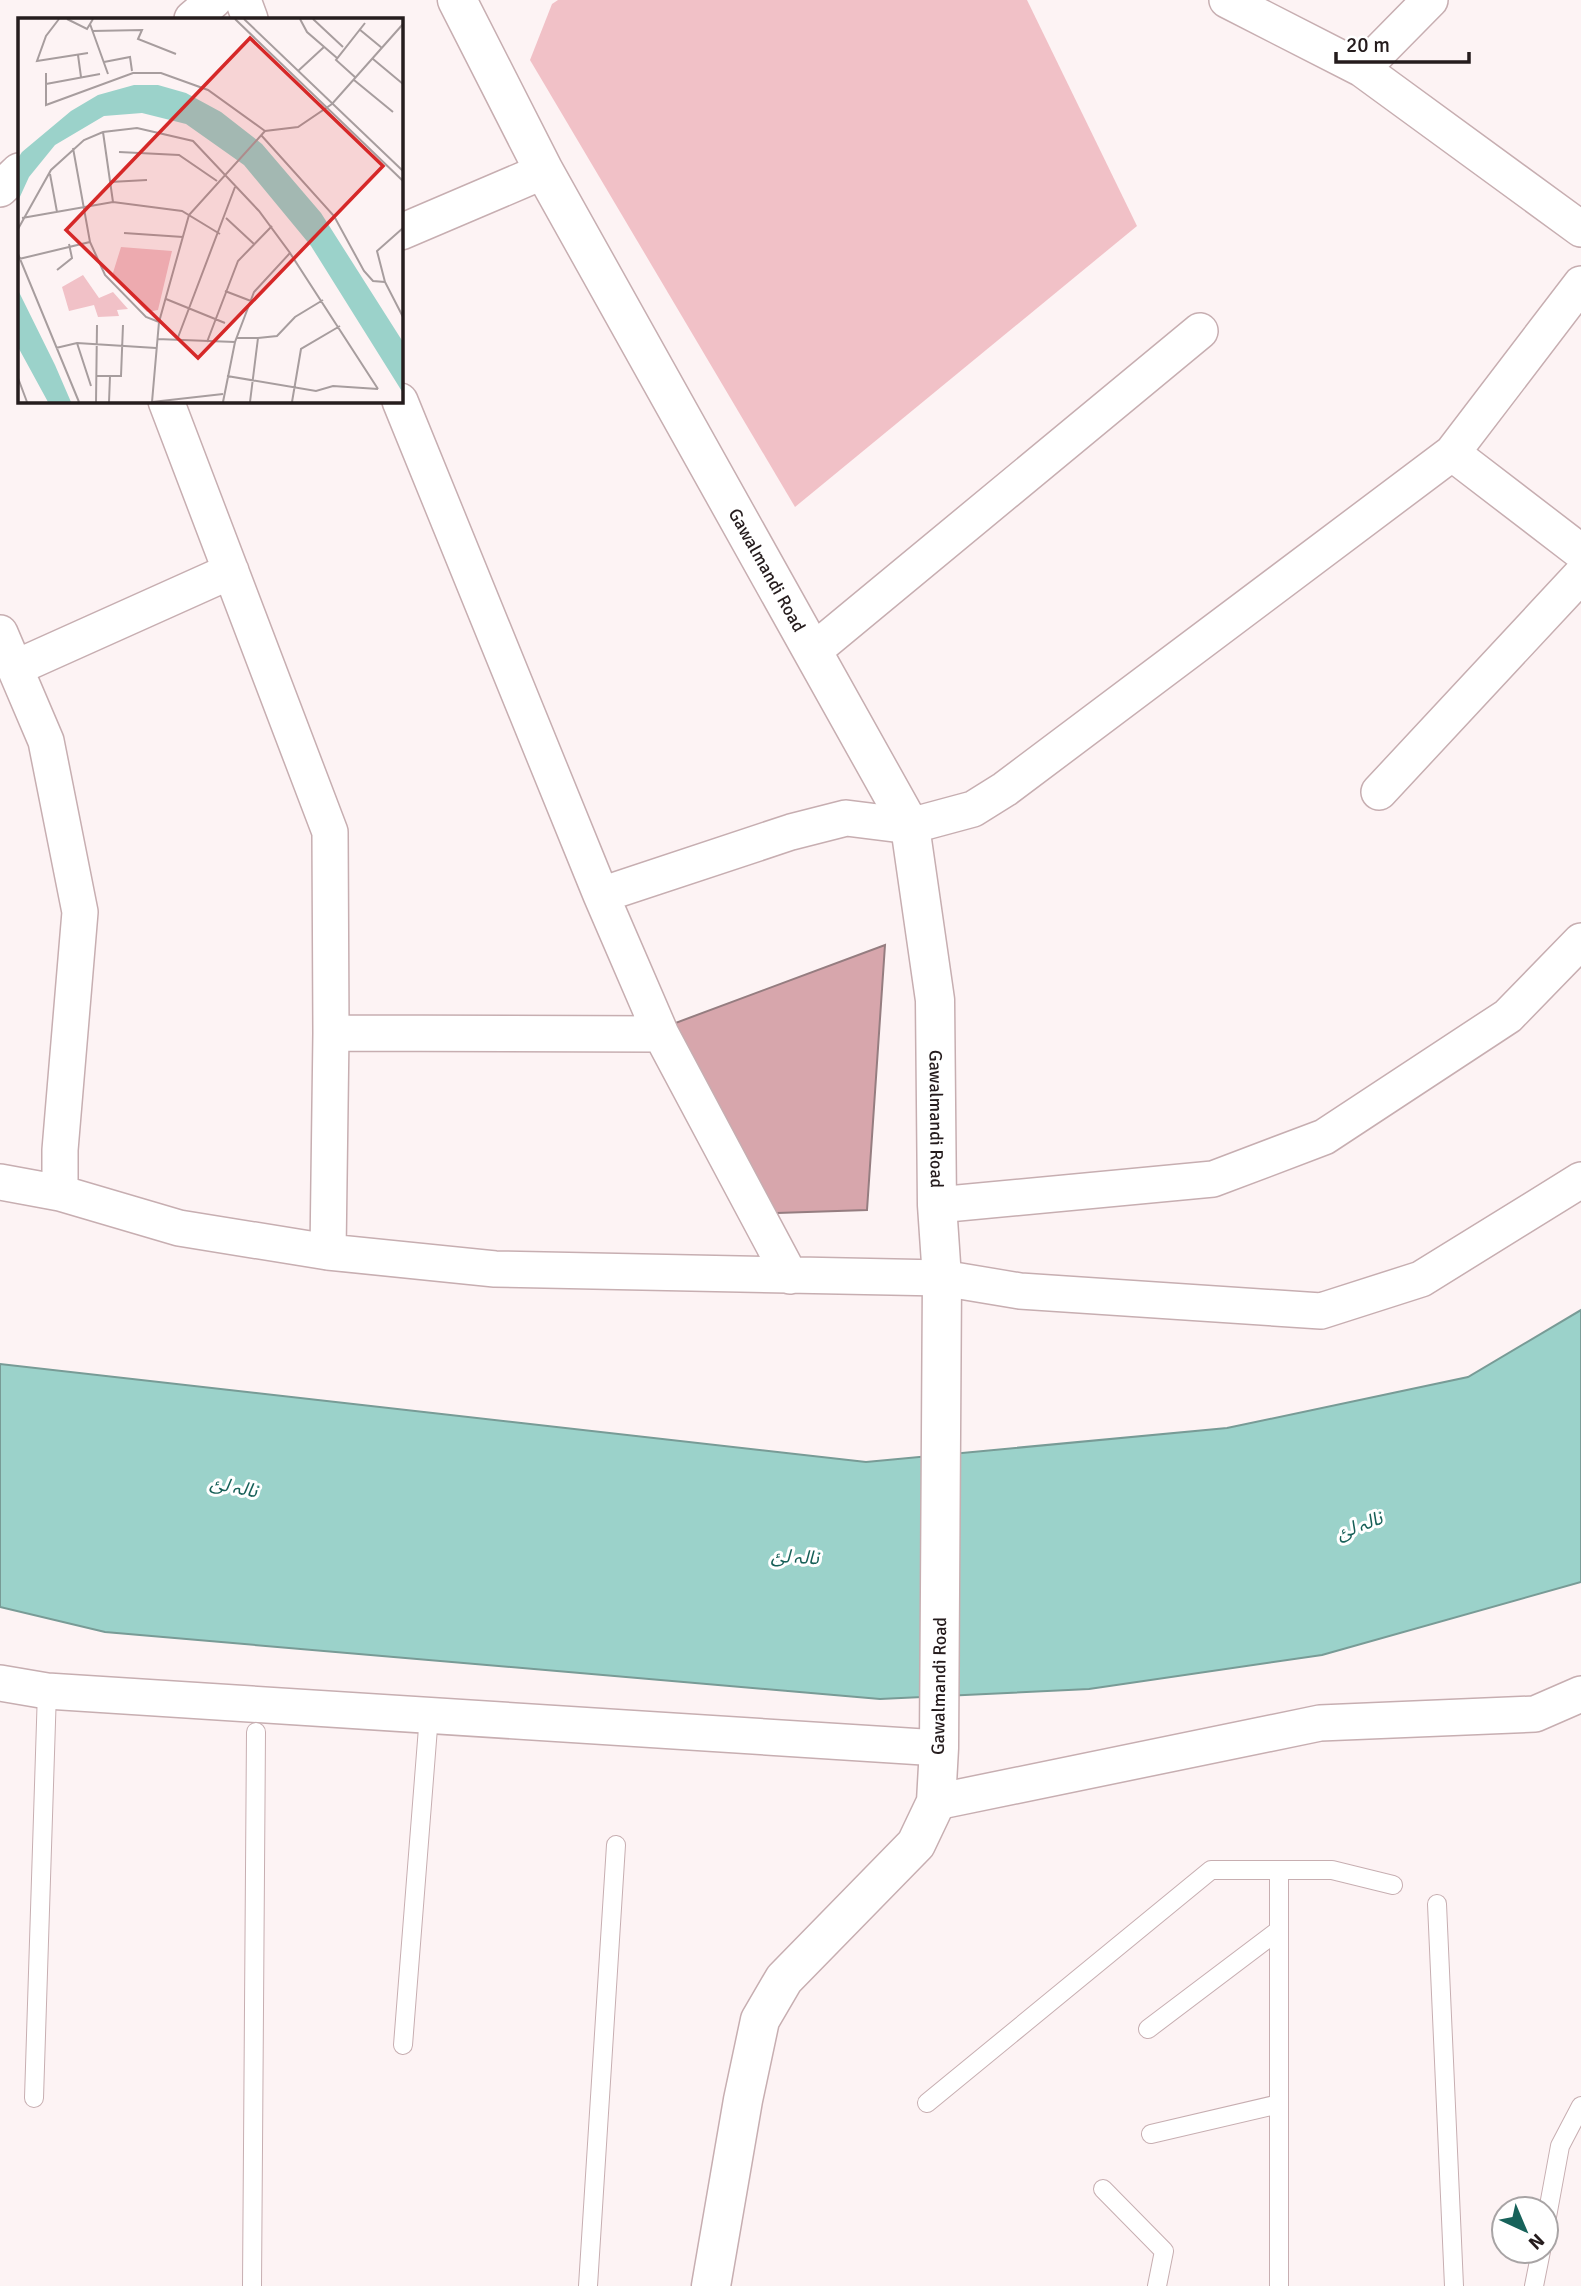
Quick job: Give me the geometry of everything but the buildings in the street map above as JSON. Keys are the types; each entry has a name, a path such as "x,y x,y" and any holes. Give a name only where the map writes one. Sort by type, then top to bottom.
{"street":[{"path":"193,18 214,0"},
{"path":"243,0 250,18"},
{"name":"Gawalmandi Road","path":"457,0 544,171 911,827 935,1000 937,1205 942,1278 939,1748 936,1801 916,1844 784,1979 760,2020 743,2100 711,2286"},
{"path":"1227,0 1362,69 1581,229"},
{"path":"1362,69 1430,0"},
{"path":"402,232 544,171"},
{"path":"0,189 18,172"},
{"path":"601,895 791,832 846,818 911,827 973,808 1005,789 1452,453 1581,284"},
{"path":"812,652 1200,331"},
{"path":"166,402 330,832 328,1252"},
{"path":"400,402 601,895 662,1034 790,1276"},
{"path":"1452,453 1581,552"},
{"path":"15,668 231,571"},
{"path":"1379,792 1581,575"},
{"path":"0,633 46,741 80,912 60,1150 60,1193"},
{"path":"937,1205 1213,1179 1324,1137 1508,1016 1581,941"},
{"path":"331,1033 662,1034"},
{"path":"0,1182 60,1193 179,1228 328,1252 495,1269 942,1278 1020,1291 1321,1311 1421,1279 1581,1180"},
{"path":"0,1683 47,1691 939,1748"},
{"path":"936,1801 1320,1723 1535,1714 1581,1694"}],"lane":[{"path":"34,2098 47,1691"},
{"path":"403,2045 429,1715"},
{"path":"252,2286 256,1732"},
{"path":"588,2286 616,1845"},
{"path":"927,2103 1211,1870 1332,1870 1393,1885"},
{"path":"1279,1870 1279,2286"},
{"path":"1437,1904 1454,2286"},
{"path":"1148,2029 1279,1930"},
{"path":"1151,2134 1279,2104"},
{"path":"1551,2195 1560,2146 1581,2106"},
{"path":"1103,2189 1164,2250 1157,2286"},
{"path":"1534,2286 1538,2265"}],"shaded area":[{"path":"558,0 1027,0 1137,226 795,507 530,60 552,4"}],"water":[{"name":"نالہ لئ","path":"1581,1310 1581,1582 1322,1655 1089,1689 880,1699 105,1632 0,1607 0,1364 866,1462 1227,1428 1468,1377"}]}
